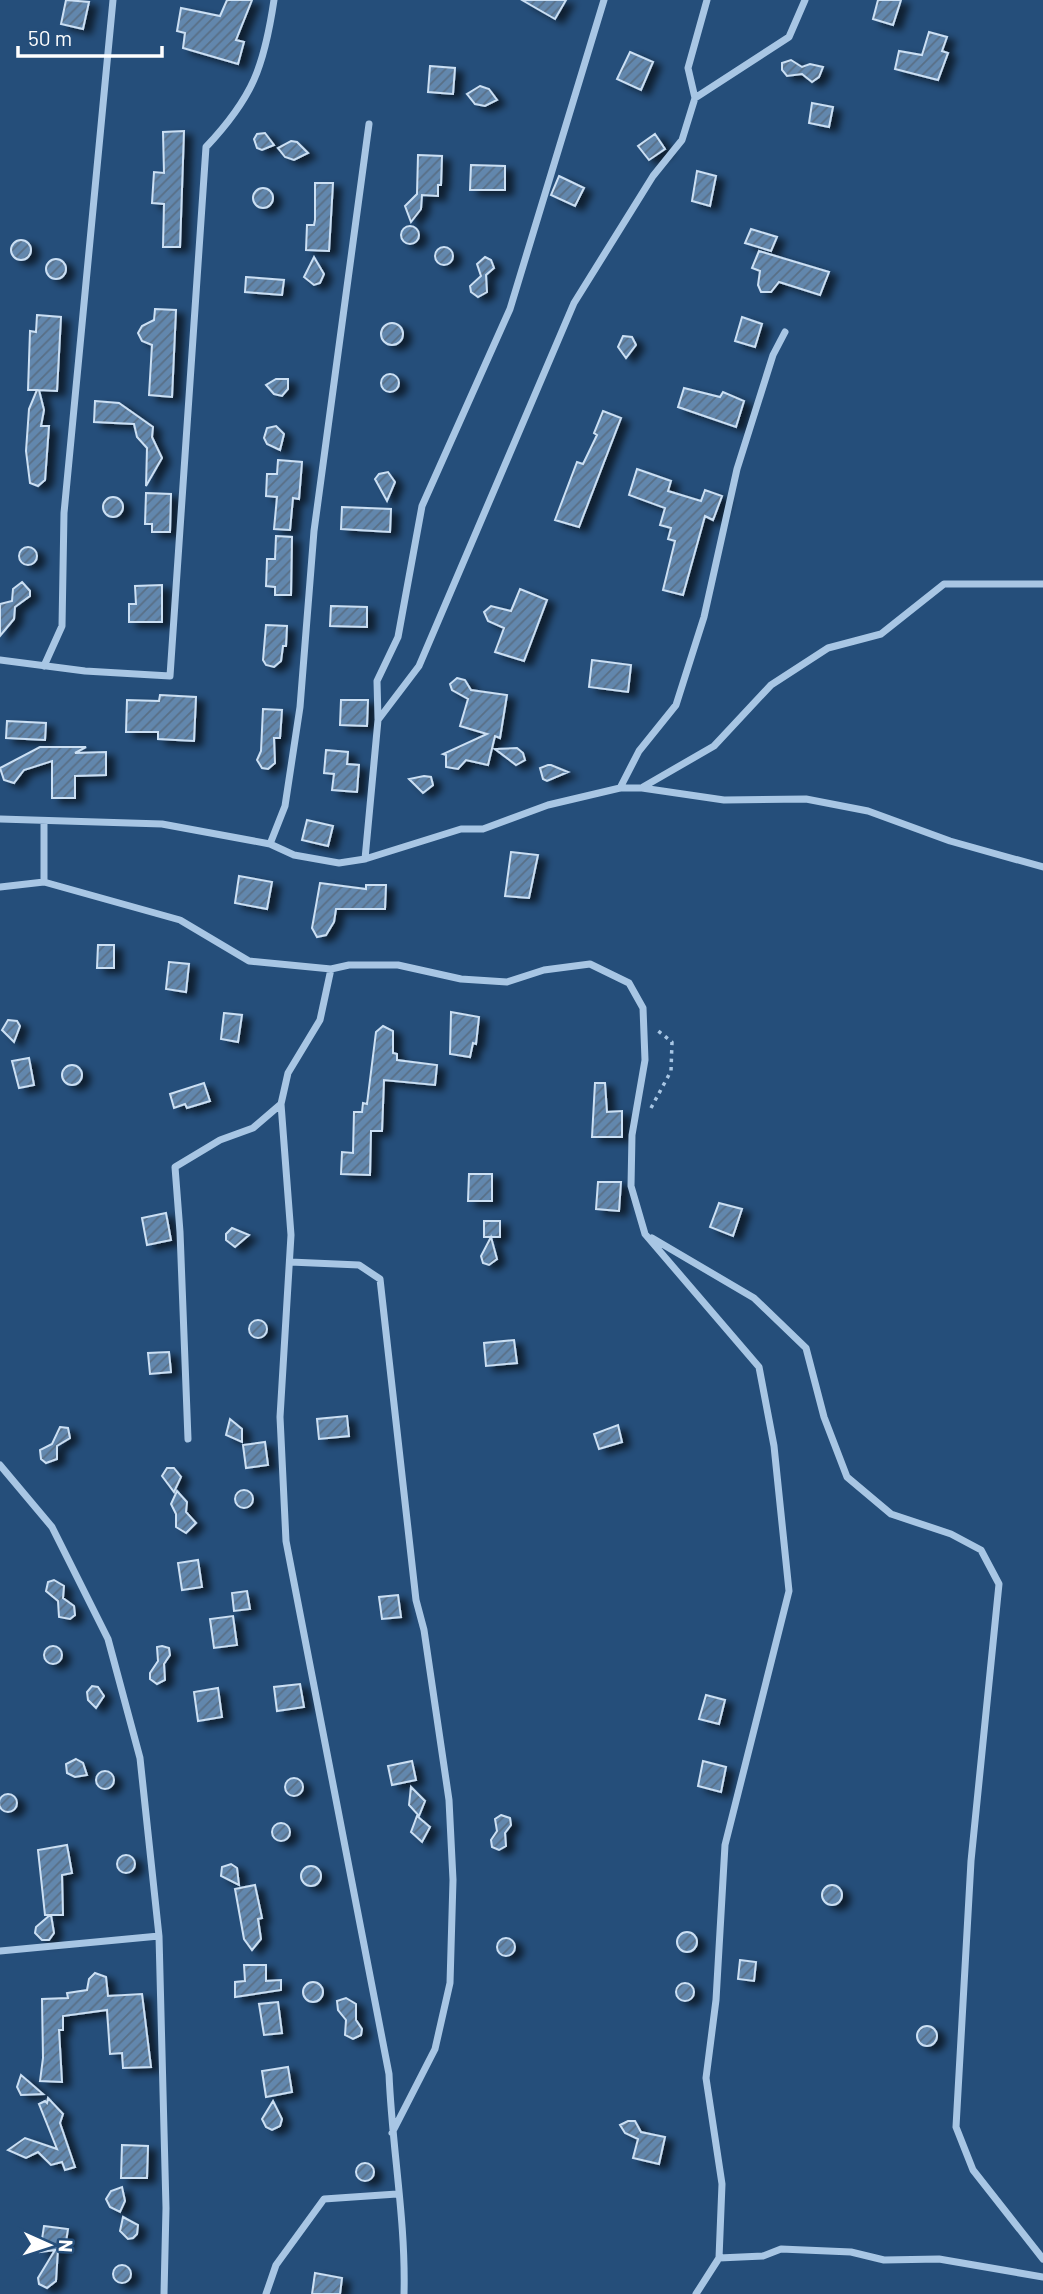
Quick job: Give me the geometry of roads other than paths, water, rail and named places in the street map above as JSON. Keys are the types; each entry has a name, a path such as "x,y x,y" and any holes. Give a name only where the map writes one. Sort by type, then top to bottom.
{"street":[{"path":"44,666 62,626 64,513 113,0"},
{"path":"0,660 170,676 206,147 232,120 254,84 267,45 274,0"},
{"path":"365,859 378,720 377,681 398,637 422,506 510,309 604,0"},
{"path":"378,720 419,666 574,303 653,176 681,140 695,98 688,68 707,0"},
{"path":"695,98 789,37 804,0"},
{"path":"270,844 285,806 300,707 314,531 369,124"},
{"path":"620,788 639,751 676,705 704,617 737,469 773,355 785,332"},
{"path":"642,788 714,746 771,684 828,648 881,634 944,584 1043,584"},
{"path":"0,820 162,824 270,844 294,855 339,863 365,859 461,829 483,829 548,805 620,788 642,788 724,800 806,799 868,811 950,841 1043,867"},
{"path":"44,822 44,882"},
{"path":"0,887 44,882 180,920 249,961 331,969 349,965 398,965 461,979 507,982 544,970 590,964 629,984 643,1008 645,1060 632,1135 631,1186 645,1234 759,1367 774,1446 789,1591 725,1845 716,2000 706,2078 722,2184 719,2258 696,2294"},
{"path":"331,969 320,1020 288,1073 281,1104 290,1262 280,1417 286,1541 389,2074 391,2135 405,2260 404,2294"},
{"path":"188,1439 175,1167 220,1140 253,1128 281,1104"},
{"path":"645,1234 754,1298 806,1348 824,1417 847,1477 891,1514 951,1534 981,1550 999,1584 971,1861 956,2127 973,2170 1043,2259"},
{"path":"290,1262 359,1265 380,1279 416,1600 424,1630 449,1800 453,1880 450,1983 435,2049 391,2135"},
{"path":"0,1465 52,1527 108,1639 140,1758 159,1936 166,2208 164,2294"},
{"path":"0,1951 159,1936"},
{"path":"266,2294 276,2265 324,2199 397,2194"},
{"path":"719,2258 763,2256 780,2249 851,2252 884,2260 939,2259 1043,2277"}]}
